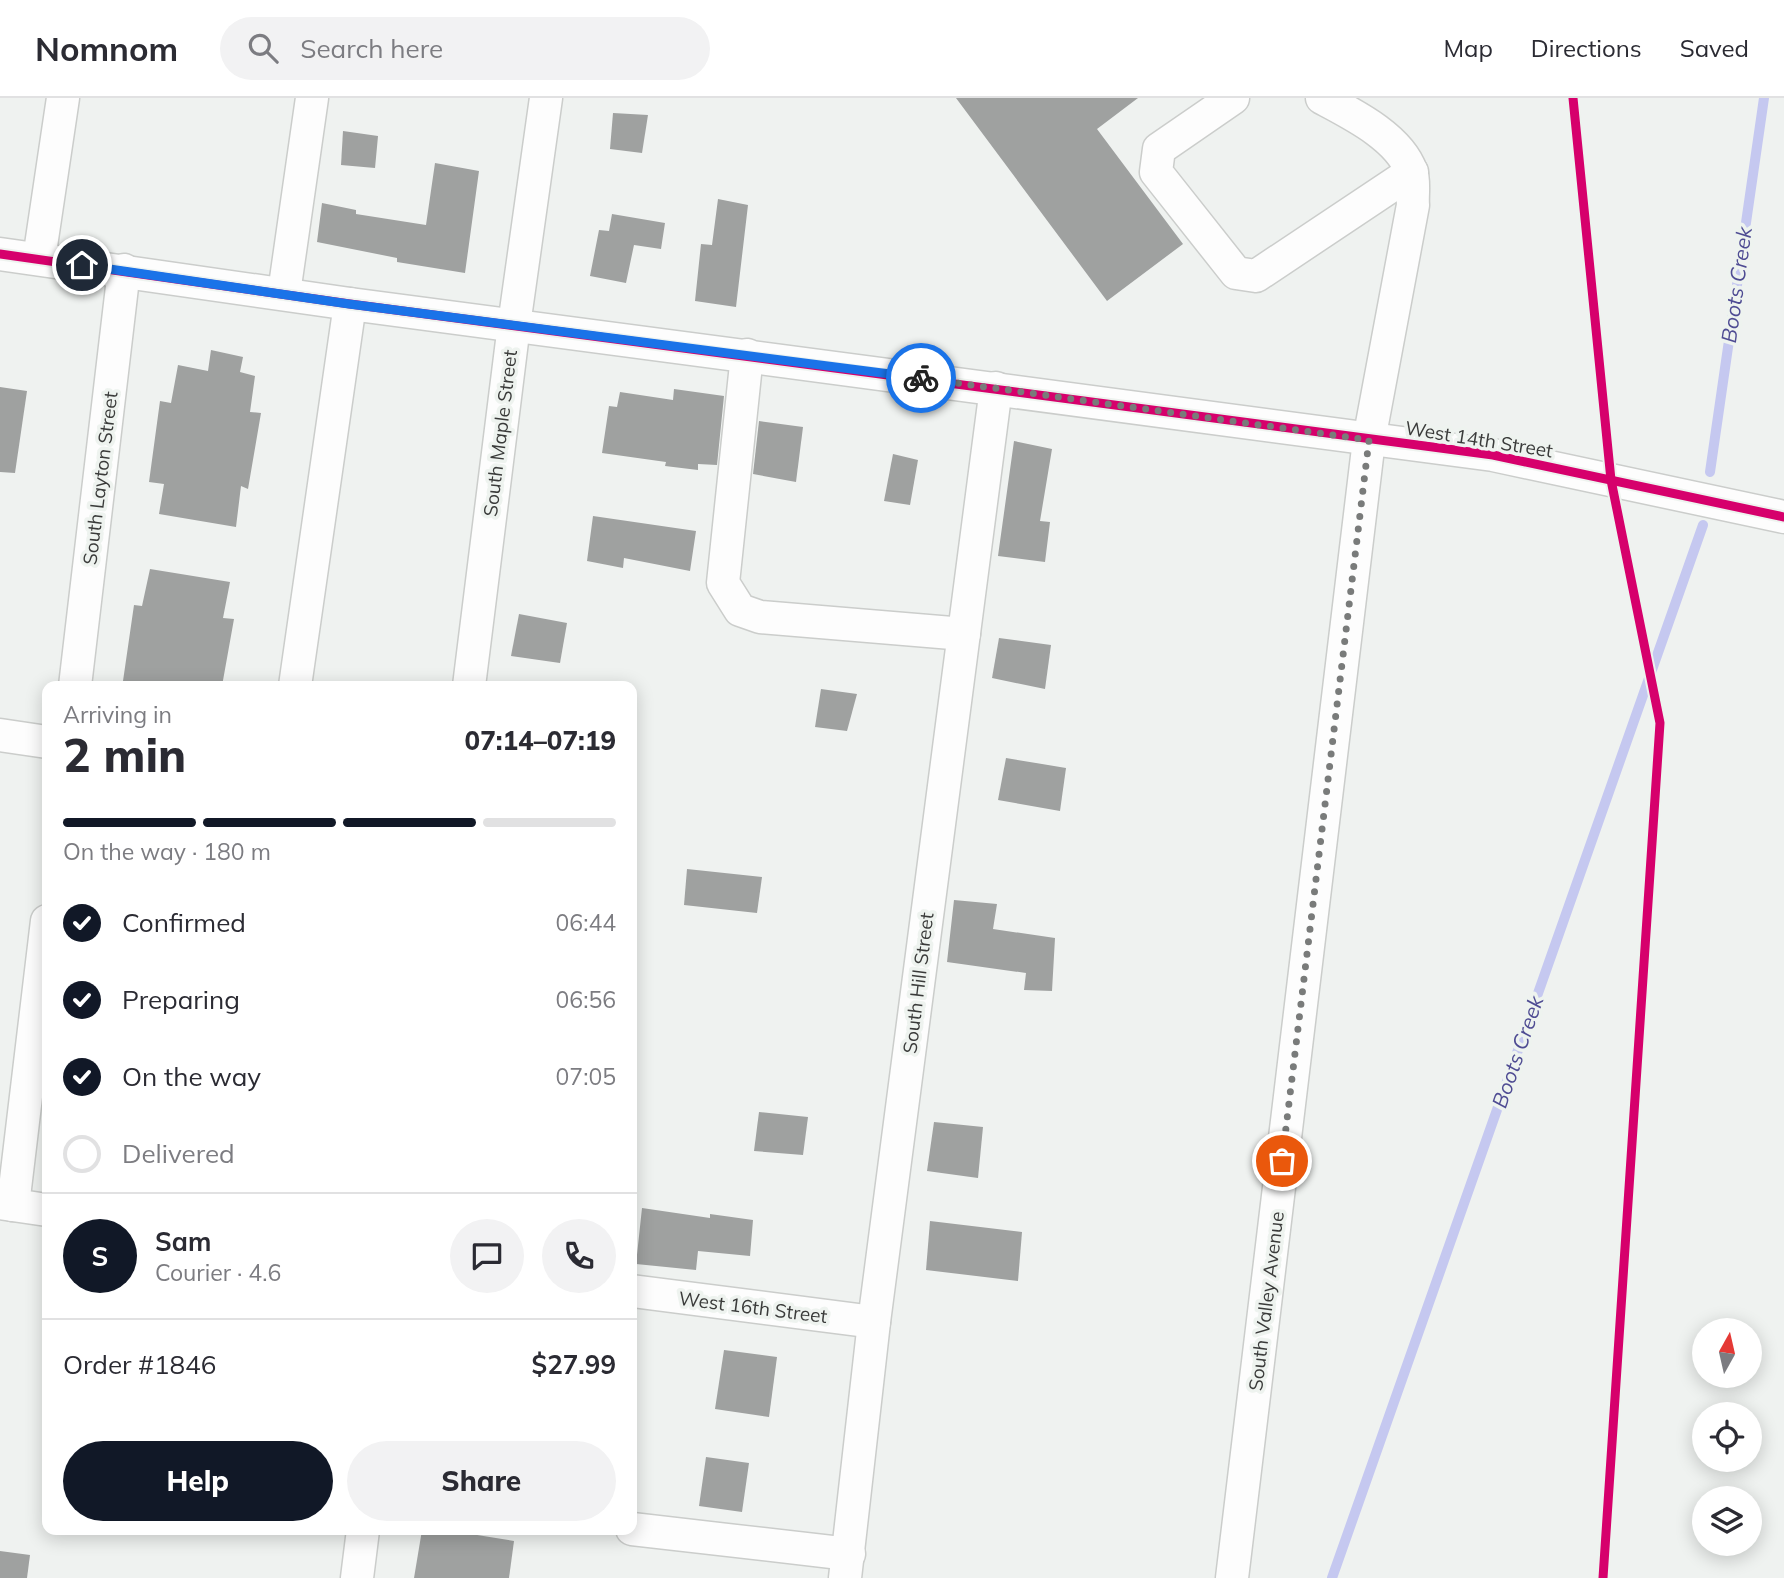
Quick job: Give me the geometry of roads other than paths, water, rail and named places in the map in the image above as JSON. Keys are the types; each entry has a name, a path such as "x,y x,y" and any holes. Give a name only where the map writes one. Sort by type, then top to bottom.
{"street":[{"path":"39,259 63,98"},
{"path":"284,293 312,98"},
{"name":"South Maple Street","path":"470,681 514,325 546,98"},
{"path":"1233,98 1159,149 1156,172 1236,274 1256,276 1412,172 1396,148 1367,122 1322,98"},
{"name":"South Valley Avenue","path":"1232,1578 1369,440 1413,205 1412,172"},
{"name":"West 14th Street","path":"0,254 349,304 1493,455 1784,517"},
{"name":"South Layton Street","path":"76,681 124,270"},
{"path":"296,681 349,304"},
{"path":"747,355 723,583 740,610 760,617 964,634"},
{"name":"South Hill Street","path":"847,1566 874,1322 996,388"},
{"path":"0,735 42,741"},
{"path":"42,956 7,1204 42,1209"},
{"name":"West 16th Street","path":"637,1293 874,1322"},
{"path":"637,1529 847,1566"},
{"path":"357,1578 362,1535"}],"waterway":[{"name":"Boots Creek","path":"1710,472 1764,98"},
{"name":"Boots Creek","path":"1332,1578 1703,525"}]}
